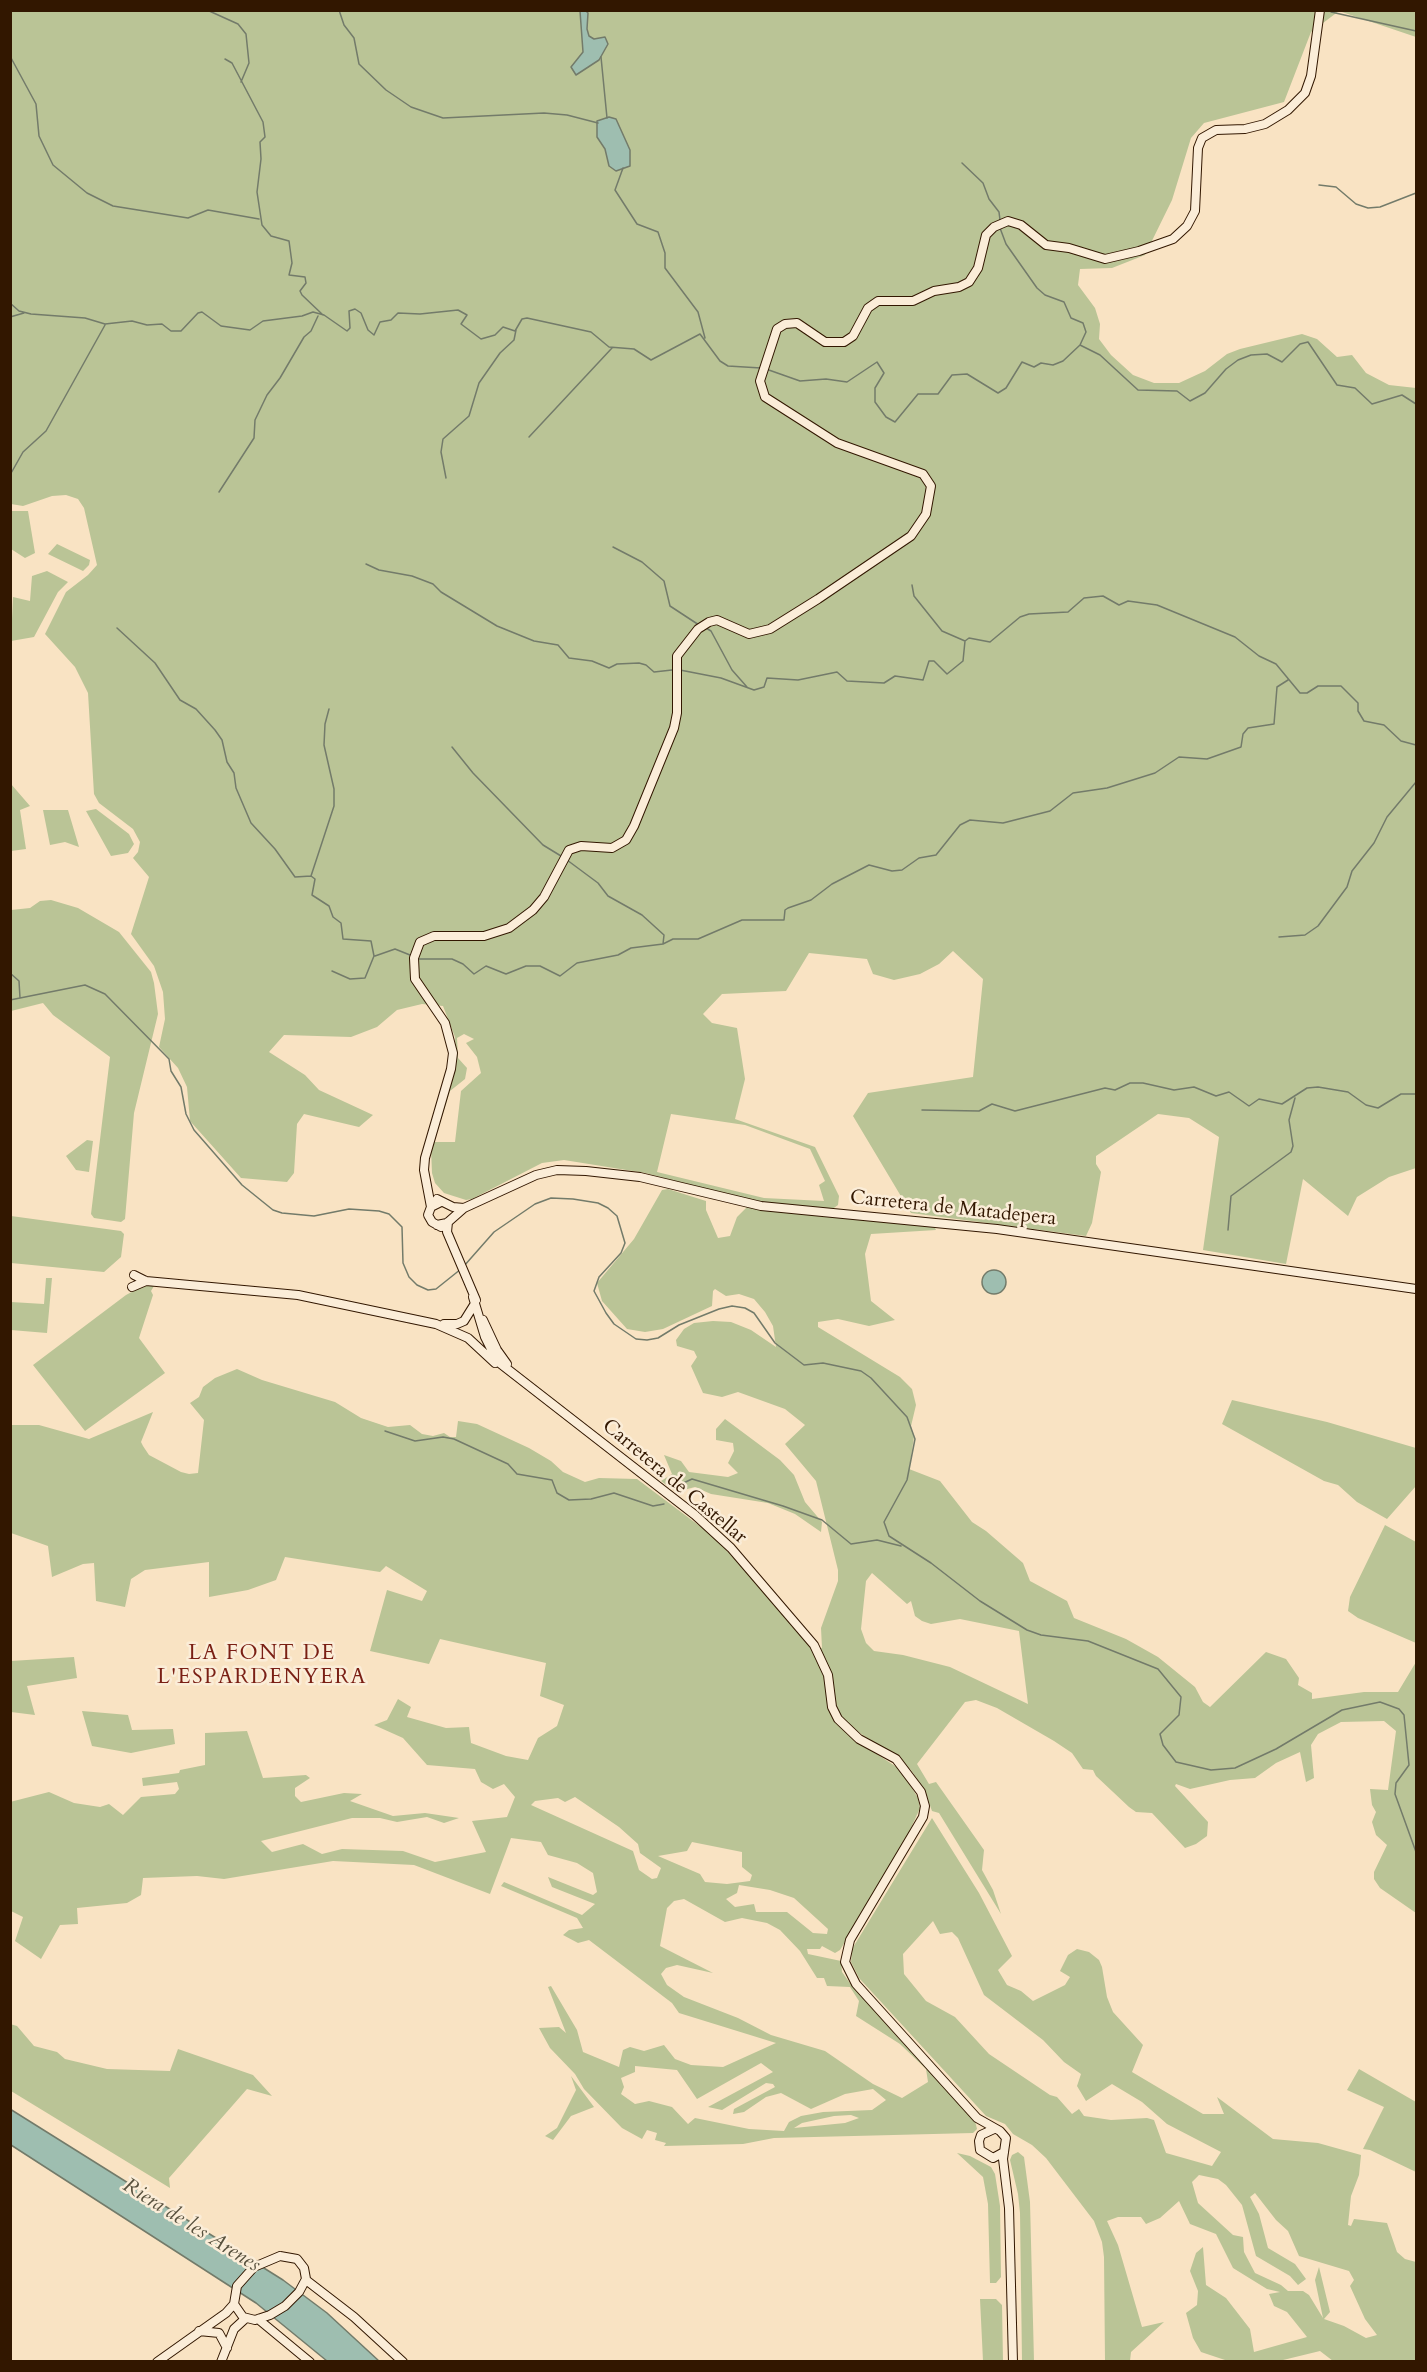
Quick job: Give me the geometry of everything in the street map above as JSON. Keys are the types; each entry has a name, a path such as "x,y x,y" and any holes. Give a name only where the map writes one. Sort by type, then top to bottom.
{"street":[{"path":"448,1235 429,1219 431,1207 424,1170 425,1158 451,1069 453,1053 445,1023 415,979 413,965 417,946 430,936 484,936 519,921 544,897 563,857 577,846 612,848 621,844 630,835 674,728 677,713 676,670 679,652 701,627 722,621 749,634 770,629 818,600 914,533 926,514 931,498 931,486 923,474 837,443 773,404 762,393 760,385 775,333 785,324 797,323 825,342 839,343 854,336 868,308 878,301 913,301 934,291 962,286 975,274 984,240 994,226 1012,222 1021,225 1046,245 1070,248 1105,259 1139,251 1173,239 1187,226 1195,211 1198,148 1202,138 1216,130 1245,129 1265,124 1288,110 1305,93 1311,76 1320,10"},
{"name":"Carretera de Matadepera","path":"449,1219 464,1208 547,1171 586,1171 640,1177 761,1206 997,1229 1416,1289"},
{"path":"134,1275 146,1281 298,1295 436,1324 450,1325 462,1322 470,1314 474,1301 448,1235 451,1209 428,1189"},
{"path":"431,1207 443,1203 464,1208"},
{"path":"437,1225 449,1219"},
{"path":"132,1287 146,1281"},
{"name":"Carretera de Castellar","path":"474,1301 497,1350 516,1375"},
{"name":"Carretera de Castellar","path":"474,1301 493,1356 690,1512 731,1548 814,1645 828,1676 832,1707 838,1719 859,1739 896,1760 918,1787 924,1802 923,1817 850,1940 845,1962 856,1984 977,2118 996,2130"},
{"path":"473,1342 487,1343 482,1317"},
{"path":"436,1324 473,1342 488,1357 506,1368"},
{"name":"Carretera de Castellar","path":"977,2118 981,2135"},
{"path":"1005,2176 993,2158 980,2150 981,2135 988,2130 996,2130 1006,2138 1005,2176 1009,2208 1013,2361"},
{"path":"993,2158 1005,2152"},
{"path":"157,2361 226,2313 234,2304 236,2290 241,2280 254,2267 285,2256 297,2259 303,2268 305,2282 291,2301 262,2318 246,2318 238,2312 234,2304"},
{"path":"305,2282 354,2317 400,2359"},
{"path":"221,2361 236,2327 246,2318"},
{"path":"262,2318 310,2361"},
{"path":"199,2331 219,2333 227,2348"}],"green space":[{"path":"10,11 1339,11 1311,32 1284,102 1204,123 1191,138 1172,200 1145,255 1112,268 1080,269 1078,285 1095,308 1100,324 1099,339 1111,355 1133,375 1154,383 1179,383 1205,371 1227,354 1302,334 1317,339 1337,357 1352,355 1366,373 1389,385 1416,388 1416,1168 1389,1177 1357,1197 1348,1216 1303,1179 1286,1264 1203,1250 1219,1137 1189,1118 1158,1114 1096,1156 1096,1164 1101,1172 1092,1223 1086,1236 911,1213 853,1116 868,1093 973,1077 983,979 953,951 939,964 920,974 894,980 873,974 867,959 809,953 786,991 722,994 703,1014 712,1023 737,1028 745,1079 735,1119 815,1147 839,1196 838,1205 831,1210 760,1203 645,1173 564,1160 542,1163 472,1199 466,1200 444,1193 435,1183 432,1173 431,1149 456,1060 455,1037 443,1006 422,1004 397,1010 377,1027 351,1037 284,1035 269,1052 305,1075 319,1090 373,1115 359,1127 304,1114 297,1124 294,1173 287,1182 241,1178 190,1121 187,1087 178,1068 159,1047 165,1019 163,992 154,966 131,934 149,877 133,858 138,852 140,842 133,829 99,803 94,794 88,693 75,667 45,634 66,592 97,565 84,508 78,499 66,495 52,496 23,506 11,504","holes":["464,1034 474,1039 466,1043 477,1057 481,1073 461,1091 455,1142 434,1142 450,1091 465,1079 467,1068 458,1058 457,1038","671,1114 745,1125 810,1149 825,1181 819,1185 824,1201 764,1198 657,1172"]},
{"path":"1339,11 1416,11 1416,37"},
{"path":"11,511 28,511 35,553 25,558 11,549"},
{"path":"57,544 90,560 89,565 83,571 48,554"},
{"path":"47,571 68,582 58,592 34,637 11,641 13,597 30,601 32,576"},
{"path":"11,784 30,806 20,810 26,849 11,851"},
{"path":"96,809 129,834 134,844 128,853 111,856 86,811"},
{"path":"43,810 68,810 79,847 65,842 50,845"},
{"path":"51,900 78,908 119,932 151,972 154,983 158,1014 134,1113 125,1219 121,1222 94,1218 91,1214 110,1057 53,1015 43,1003 11,1011 11,910 30,908 40,901"},
{"path":"87,1140 93,1141 89,1172 76,1170 66,1156"},
{"path":"668,1189 706,1201 706,1210 718,1238 730,1236 737,1217 747,1207 933,1224 936,1230 871,1234 865,1254 871,1301 895,1320 869,1326 838,1319 818,1322 818,1327 900,1377 912,1389 916,1405 911,1426 914,1437 909,1469 940,1481 972,1522 1023,1563 1030,1581 1067,1601 1074,1618 1126,1639 1158,1657 1195,1687 1203,1702 1210,1707 1266,1652 1286,1659 1299,1678 1298,1685 1312,1693 1312,1699 1364,1692 1398,1692 1416,1662 1416,1913 1380,1888 1374,1879 1374,1872 1387,1845 1376,1835 1372,1822 1376,1812 1372,1805 1370,1789 1388,1790 1396,1731 1384,1721 1341,1722 1318,1734 1311,1745 1314,1778 1306,1782 1300,1752 1276,1763 1255,1778 1230,1780 1190,1789 1176,1784 1175,1786 1208,1822 1207,1836 1185,1848 1152,1813 1136,1812 1129,1807 1096,1776 1093,1770 1083,1769 1072,1753 1054,1741 997,1708 976,1700 965,1702 917,1764 929,1784 936,1782 984,1850 982,1870 993,1890 1001,1914 939,1813 932,1811 924,1789 911,1770 842,1720 837,1710 832,1680 826,1682 829,1708 836,1722 848,1735 901,1770 918,1798 920,1808 901,1850 840,1950 835,1953 822,1946 820,1949 807,1949 808,1954 841,1961 842,1972 852,1986 975,2121 977,2129 973,2133 774,2138 743,2144 664,2146 666,2143 655,2140 657,2133 647,2130 642,2139 622,2128 584,2089 575,2074 550,2048 539,2028 559,2027 566,2033 548,1987 551,1986 577,2030 583,2052 619,2067 623,2050 630,2047 644,2051 664,2045 675,2059 691,2065 723,2067 776,2043 679,2013 672,2003 589,1940 578,1943 563,1935 569,1930 583,1928 577,1918 501,1886 504,1882 582,1915 595,1904 552,1887 548,1877 593,1895 597,1892 593,1873 577,1863 548,1855 541,1842 511,1838 490,1894 414,1865 333,1861 224,1879 197,1876 143,1878 141,1895 127,1903 77,1908 78,1924 60,1925 41,1959 15,1941 23,1917 11,1911 10,1802 49,1792 74,1803 100,1807 109,1804 123,1815 141,1797 175,1794 179,1789 177,1782 143,1786 142,1778 179,1773 180,1770 205,1765 205,1733 247,1731 263,1778 306,1775 310,1778 295,1788 295,1796 301,1802 344,1793 362,1794 350,1801 393,1816 425,1813 459,1818 444,1823 427,1817 397,1822 380,1818 352,1818 261,1841 272,1852 303,1844 322,1854 342,1849 403,1851 435,1862 486,1852 472,1821 507,1817 515,1797 504,1784 493,1789 481,1782 475,1769 427,1765 403,1738 374,1725 387,1720 398,1699 411,1707 407,1717 446,1728 469,1727 471,1743 506,1756 528,1760 538,1738 557,1726 564,1705 540,1696 546,1663 440,1639 429,1664 370,1651 387,1590 422,1601 427,1591 386,1566 380,1572 285,1557 276,1580 248,1590 209,1597 209,1562 145,1570 131,1579 125,1607 96,1601 94,1563 83,1564 52,1577 48,1546 11,1533 11,1425 39,1425 89,1439 153,1412 141,1442 149,1455 181,1472 198,1473 204,1420 190,1403 199,1397 203,1387 215,1378 237,1369 262,1380 335,1402 361,1418 388,1427 410,1425 422,1434 433,1436 444,1433 450,1437 456,1437 458,1421 477,1424 529,1448 551,1461 563,1472 585,1482 599,1478 637,1479 709,1533 756,1580 815,1648 822,1648 821,1628 838,1581 838,1570 816,1481 785,1444 805,1425 785,1409 738,1392 722,1397 703,1393 691,1366 697,1357 694,1351 677,1346 676,1340 684,1329 694,1323 713,1321 731,1322 751,1330 776,1347 773,1326 765,1312 754,1299 739,1294 726,1296 715,1289 712,1306 663,1329 645,1332 627,1329 602,1301 597,1283 634,1239 662,1190","holes":["872,1573 907,1604 911,1601 915,1616 931,1624 960,1619 1019,1631 1028,1704 950,1667 903,1655 874,1651 866,1643 861,1629 866,1581","575,1797 619,1827 638,1844 640,1853 661,1868 657,1878 652,1879 639,1870 633,1851 531,1805 535,1801 558,1798 565,1802","692,1842 742,1852 742,1867 752,1875 750,1881 727,1884 705,1882 700,1874 658,1856 687,1851","739,1885 770,1890 794,1898 828,1929 827,1934 813,1933 787,1912 756,1912 754,1904 735,1907 726,1899 737,1893","684,1899 725,1922 742,1918 767,1923 780,1930 800,1951 817,1978 824,1978 827,1986 850,1987 859,2001 856,2016 900,2044 926,2069 928,2082 902,2098 873,2084 825,2051 771,2035 738,2018 684,1997 667,1985 661,1974 666,1968 677,1965 713,1973 660,1946 667,1908 674,1901","761,2063 773,2072 708,2107 722,2110 766,2083 773,2084 775,2087 734,2109 733,2114 744,2112 766,2097 781,2093 811,2109 845,2094 873,2089 886,2100 872,2110 823,2112 801,2116 789,2122 784,2131 749,2129 695,2118 688,2124 672,2107 649,2101 635,2104 621,2094 624,2087 621,2078 635,2072 635,2066 677,2070 697,2099","851,2115 859,2118 845,2123 794,2128 802,2123 834,2116"]},
{"path":"11,1216 121,1231 124,1234 121,1257 104,1272 11,1263"},
{"path":"46,1278 52,1278 47,1333 11,1330 11,1302 44,1304"},
{"path":"145,1285 154,1286 151,1291 153,1295 139,1338 165,1373 85,1431 33,1365 126,1295"},
{"path":"1232,1400 1327,1422 1416,1448 1416,1486 1387,1519 1357,1502 1338,1485 1324,1481 1222,1424"},
{"path":"725,1419 780,1460 794,1475 805,1502 822,1522 821,1532 795,1514 768,1503 711,1494 695,1487 676,1492 661,1481 672,1474 664,1455 681,1461 689,1472 728,1477 738,1473 728,1463 734,1451 733,1443 716,1440 716,1429"},
{"path":"1385,1525 1416,1542 1416,1643 1358,1618 1348,1611 1350,1597"},
{"path":"74,1657 77,1678 27,1686 35,1715 11,1712 11,1661"},
{"path":"82,1711 128,1715 132,1730 173,1729 175,1744 131,1753 92,1746"},
{"path":"932,1818 979,1893 1012,1956 998,1970 1007,1985 1021,1991 1033,2001 1065,1985 1070,1977 1060,1971 1068,1955 1077,1949 1089,1952 1099,1960 1102,1967 1107,1997 1113,2012 1143,2045 1132,2072 1203,2114 1224,2114 1217,2097 1273,2139 1318,2143 1361,2155 1359,2175 1351,2196 1348,2225 1351,2226 1354,2219 1387,2223 1397,2252 1405,2259 1416,2262 1416,2361 1333,2361 1320,2351 1279,2361 1231,2362 1201,2352 1193,2338 1186,2313 1197,2305 1198,2291 1190,2271 1196,2253 1203,2247 1206,2285 1226,2298 1250,2329 1254,2352 1307,2337 1287,2312 1274,2306 1269,2294 1280,2292 1267,2289 1233,2268 1216,2234 1190,2224 1179,2201 1160,2218 1146,2224 1141,2217 1118,2217 1107,2221 1118,2245 1142,2327 1164,2322 1131,2352 1130,2361 1105,2361 1104,2257 1102,2242 1094,2221 1046,2158 1032,2145 1013,2134 1005,2124 986,2116 859,1978 851,1962 852,1949","holes":["933,1921 940,1934 952,1932 958,1938 984,1995 1043,2040 1064,2062 1081,2074 1077,2086 1086,2101 1112,2084 1142,2102 1167,2124 1221,2152 1212,2166 1166,2153 1154,2120 1147,2118 1111,2120 1084,2116 1079,2109 1072,2114 1057,2097 1050,2095 989,2054 955,2017 926,2001 904,1974 903,1954","1199,2175 1218,2179 1226,2185 1242,2205 1256,2256 1290,2276 1298,2285 1306,2279 1295,2264 1268,2248 1259,2214 1250,2197 1255,2193 1276,2220 1288,2231 1299,2256 1349,2271 1354,2280 1350,2286 1365,2319 1377,2335 1366,2338 1344,2326 1324,2319 1330,2312 1319,2267 1315,2280 1323,2318 1309,2295 1303,2291 1288,2291 1281,2285 1255,2273 1244,2252 1243,2237 1233,2235 1198,2203 1192,2182"]},
{"path":"10,2024 17,2026 34,2046 57,2052 65,2059 107,2069 170,2071 178,2049 253,2075 272,2096 247,2089 169,2178 170,2188 11,2091"},
{"path":"1359,2069 1416,2102 1416,2172 1370,2150 1363,2149 1384,2107 1347,2090"},
{"path":"571,2076 594,2107 571,2116 553,2140 545,2136 557,2128 576,2090"},
{"path":"1018,2152 1024,2157 1030,2202 1034,2361 1022,2361 1020,2213 1010,2160 1012,2155"},
{"path":"957,2153 970,2156 991,2167 995,2174 1000,2206 1001,2277 996,2283 990,2283 988,2204 983,2177"},
{"path":"980,2299 996,2299 1002,2305 1003,2361 983,2361"}],"water":[{"path":"580,11 588,13 589,36 594,39 605,37 608,44 599,60 576,75 571,67 583,52"},
{"path":"609,117 616,119 630,150 630,166 616,171 609,166 605,149 597,137 597,121"},
{"path":"994,1270 1002,1274 1006,1282 1002,1290 994,1294 986,1290 982,1282 986,1274"},
{"name":"Riera de les Arenes","path":"10,2109 283,2280 327,2313 379,2361 327,2361 256,2303 11,2145"}],"waterway":[{"path":"207,10 238,24 246,34 249,63 241,82"},
{"path":"339,10 344,25 354,38 359,64 386,90 411,107 443,118 544,113 567,115 598,123"},
{"path":"1331,12 1416,31"},
{"path":"10,56 36,104 39,136 53,165 87,193 113,206 188,218 208,210 259,219"},
{"path":"601,57 607,118"},
{"path":"225,59 232,63 263,122 265,137 260,142 261,159 257,192 262,225 271,236 289,241 292,263 289,275 305,277 306,283 300,291 323,315"},
{"path":"962,163 983,183 989,199 999,212 1000,220"},
{"path":"623,168 615,190 637,224 658,232 665,253 665,268 698,312 705,338"},
{"path":"1319,185 1336,187 1356,204 1368,208 1380,207 1416,193"},
{"path":"1000,228 1006,244 1037,288 1045,295 1064,302 1071,318 1083,323 1086,332 1080,345 1100,355 1138,390 1177,391 1190,401 1205,393 1226,369 1238,360 1251,355 1267,354 1282,362 1300,344 1308,342 1337,385 1355,388 1372,404 1402,395 1416,404"},
{"path":"10,303 19,311 31,314 85,318 105,324 132,321 147,325 162,324 171,331 181,331 198,313 202,312 221,326 250,330 263,321 302,316 313,312 324,315 347,331 350,328 349,311 355,309 361,313 368,330 374,335 380,322 391,320 398,313 420,314 458,310 467,315 461,324 481,339 495,335 503,327 515,331 522,319 527,318 591,332 609,347 634,349 651,360 700,334 720,361 728,366 761,368"},
{"path":"10,317 24,313"},
{"path":"219,492 254,438 255,420 267,395 280,378 304,337 311,331 318,316"},
{"path":"10,475 23,452 46,431 105,325"},
{"path":"446,478 441,452 443,439 469,416 479,383 500,353 514,340 516,330"},
{"path":"766,369 800,381 826,379 847,382 877,362 884,373 875,388 875,402 886,417 895,422 918,394 938,394 952,375 967,374 998,393 1006,388 1022,362 1034,367 1041,363 1053,365 1063,361 1080,345"},
{"path":"529,437 612,348"},
{"path":"613,547 642,562 664,581 670,606 699,625"},
{"path":"366,564 379,570 412,576 433,584 441,592 497,626 534,641 558,645 569,658 592,661 609,668 617,664 639,663 646,665 654,672 672,670"},
{"path":"912,585 914,596 942,631 965,641"},
{"path":"680,670 721,678 754,690 764,687 767,678 798,680 837,672 847,681 884,683 895,676 923,680 929,661 934,661 947,674 963,661 965,641 969,638 990,642 1020,617 1029,614 1068,612 1084,598 1103,596 1119,605 1128,601 1157,605 1235,637 1259,656 1276,664 1300,693 1307,693 1318,686 1341,686 1358,703 1358,711 1364,721 1384,725 1401,741 1416,745"},
{"path":"117,628 155,663 180,700 196,709 215,730 222,740 227,762 234,773 236,788 251,823 275,849 295,877 311,876 315,879 312,895 329,906 333,917 341,923 343,939 371,941 374,956 365,978 350,979 332,971"},
{"path":"706,628 711,631 732,670 747,687"},
{"path":"419,959 452,959 463,964 474,974 486,966 506,974 526,966 540,966 560,976 577,963 618,955 631,948 663,944 673,939 698,939 742,920 784,920 785,910 788,908 811,900 832,884 869,865 892,871 902,870 919,858 936,855 960,825 970,820 1003,823 1050,811 1073,793 1107,788 1155,773 1179,757 1207,759 1241,747 1243,734 1248,728 1274,724 1277,687 1288,680"},
{"path":"311,876 334,806 334,789 324,745 325,724 329,709"},
{"path":"452,747 473,773 543,845 561,856"},
{"path":"1279,937 1305,935 1318,926 1347,887 1352,871 1374,843 1387,817 1416,782"},
{"path":"567,860 598,883 608,896 642,915 664,935 663,944"},
{"path":"375,956 395,949 410,955"},
{"path":"10,973 19,981 20,998"},
{"path":"10,1000 85,985 105,994 169,1059 171,1071 181,1087 186,1114 194,1130 242,1185 273,1210 314,1216 349,1209 389,1214 402,1227 403,1263 409,1277 417,1285 428,1290 436,1289 461,1269"},
{"path":"922,1110 979,1111 992,1104 1015,1111 1105,1088 1115,1090 1130,1083 1143,1083 1174,1090 1194,1087 1216,1096 1229,1092 1249,1106 1259,1099 1282,1104 1307,1088 1318,1087 1348,1092 1366,1105 1378,1108 1401,1094 1416,1094"},
{"path":"1228,1230 1231,1196 1291,1152 1293,1146 1289,1120 1295,1098"},
{"path":"464,1266 494,1232 535,1204 551,1198 573,1199 598,1203 608,1208 617,1216 625,1243 621,1253 599,1277 594,1291 614,1324 636,1339 647,1340 658,1338 679,1325 719,1309 732,1306 745,1308 754,1313 775,1343 804,1365 823,1363 861,1371 871,1378 907,1417 915,1439 907,1480 884,1522 889,1536 931,1563 980,1601 1027,1630 1041,1635 1088,1641 1158,1669 1181,1697 1179,1715 1160,1734 1163,1745 1176,1762 1211,1770 1235,1768 1276,1749 1342,1710 1380,1702 1399,1709 1404,1715 1409,1765 1396,1783 1395,1794 1416,1852"},
{"path":"385,1431 415,1441 443,1437 454,1439 508,1464 517,1474 552,1480 557,1493 569,1500 591,1499 614,1493 653,1506 664,1504"},
{"path":"677,1486 692,1479 783,1506 822,1520 851,1544 877,1540 901,1546"}],"district":[{"name":"LA FONT DE L'ESPARDENYERA","path":"262,1666"}]}
